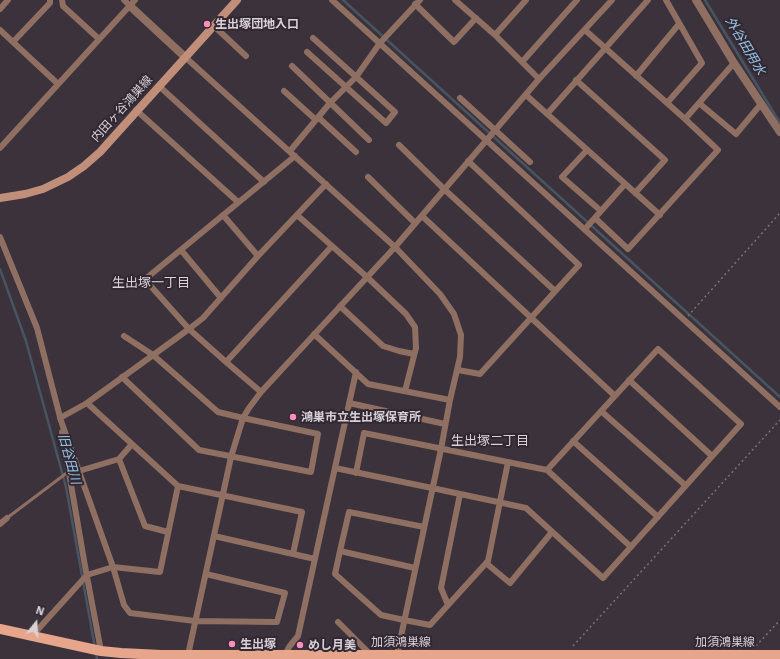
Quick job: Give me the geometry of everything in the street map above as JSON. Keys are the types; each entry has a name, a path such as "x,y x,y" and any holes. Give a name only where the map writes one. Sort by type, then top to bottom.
{"main road":[{"name":"内田ヶ谷鴻巣線","path":"0,198 25,194 43,188 68,177 84,166 100,152 136,110 237,0"},
{"name":"加須鴻巣線","path":"0,629 123,656 397,655 439,657 746,657 780,655"}],"street":[{"path":"0,9 8,0"},
{"path":"13,42 50,3 50,0"},
{"path":"62,0 63,6 100,39"},
{"path":"332,0 780,407"},
{"path":"455,0 495,35 539,79"},
{"path":"495,35 524,2 516,0"},
{"path":"522,62 577,0"},
{"path":"188,655 231,457 243,418 249,408 261,392 395,247 539,79 612,0"},
{"path":"547,114 648,0"},
{"path":"666,0 702,63 667,103"},
{"path":"696,0 734,63 780,132"},
{"path":"0,148 100,39 129,2 185,57 395,247 440,294 454,314 460,335 460,357 397,655"},
{"path":"290,151 330,103 356,77 380,43 418,2 454,42 476,18"},
{"path":"636,76 680,24"},
{"path":"214,26 246,56"},
{"path":"0,30 58,84"},
{"path":"585,30 718,150 628,249 595,218"},
{"path":"307,52 386,123 395,112 313,38"},
{"path":"685,119 734,63"},
{"path":"292,66 369,140"},
{"path":"576,80 664,160 635,193"},
{"path":"159,86 264,182"},
{"path":"284,91 356,152"},
{"path":"526,96 660,215"},
{"path":"460,98 530,162"},
{"path":"699,103 736,134 761,104"},
{"path":"136,110 238,202"},
{"path":"399,145 444,189 555,291"},
{"path":"587,150 562,177 601,211"},
{"path":"261,392 190,329 148,283 147,279 295,156"},
{"path":"458,370 480,374 579,264 468,161"},
{"path":"368,177 415,223"},
{"path":"60,418 87,403 203,318 258,256 326,184"},
{"path":"584,229 625,184"},
{"path":"223,215 258,256"},
{"path":"297,215 406,314 415,327 416,348 405,391"},
{"path":"422,216 615,396"},
{"path":"0,237 37,328 60,418 101,651"},
{"path":"226,362 332,246"},
{"path":"181,250 221,298"},
{"path":"340,306 383,346 414,354"},
{"path":"314,334 368,384 450,400"},
{"path":"122,377 199,450 311,472 318,434 218,412 153,354 124,336"},
{"path":"335,468 526,508 604,578 685,485 741,424 658,349 547,470"},
{"path":"284,655 298,636 356,372"},
{"path":"629,380 712,456"},
{"path":"87,403 178,486 302,512 293,554"},
{"path":"349,403 445,424"},
{"path":"601,410 685,485"},
{"path":"60,418 113,567 124,606 130,613 195,621 277,622 285,593 206,574"},
{"path":"356,473 364,433 547,470 631,547"},
{"path":"574,441 658,517"},
{"path":"79,471 119,459 132,444"},
{"path":"119,459 145,526 168,532"},
{"path":"424,527 349,512 335,574 381,615 430,625 488,561 501,503 508,462"},
{"path":"32,636 87,575 113,567 160,572 178,486"},
{"path":"448,605 441,588 460,494"},
{"path":"0,524 7,518"},
{"path":"486,563 510,583 552,532"},
{"path":"214,536 315,559"},
{"path":"340,551 415,568"},
{"path":"338,622 376,656"}],"lane":[{"path":"7,518 69,471"}],"path":[{"path":"684,320 693,312 780,213"},
{"path":"569,656 571,648 780,420"},
{"path":"746,657 780,620"}],"waterway":[{"path":"343,0 780,397"},
{"name":"外谷田用水","path":"705,0 780,123"},
{"name":"旧谷田川","path":"0,269 26,341 66,487 95,648"},
{"name":"旧谷田川","path":"96,653 97,659"}],"place":[{"name":"生出塚団地入口","path":"207,24"},
{"name":"鴻巣市立生出塚保育所","path":"293,417"},
{"name":"生出塚","path":"232,644"},
{"name":"めし月美","path":"300,645"}],"district":[{"name":"生出塚一丁目","path":"151,283"},
{"name":"生出塚二丁目","path":"490,441"}]}
